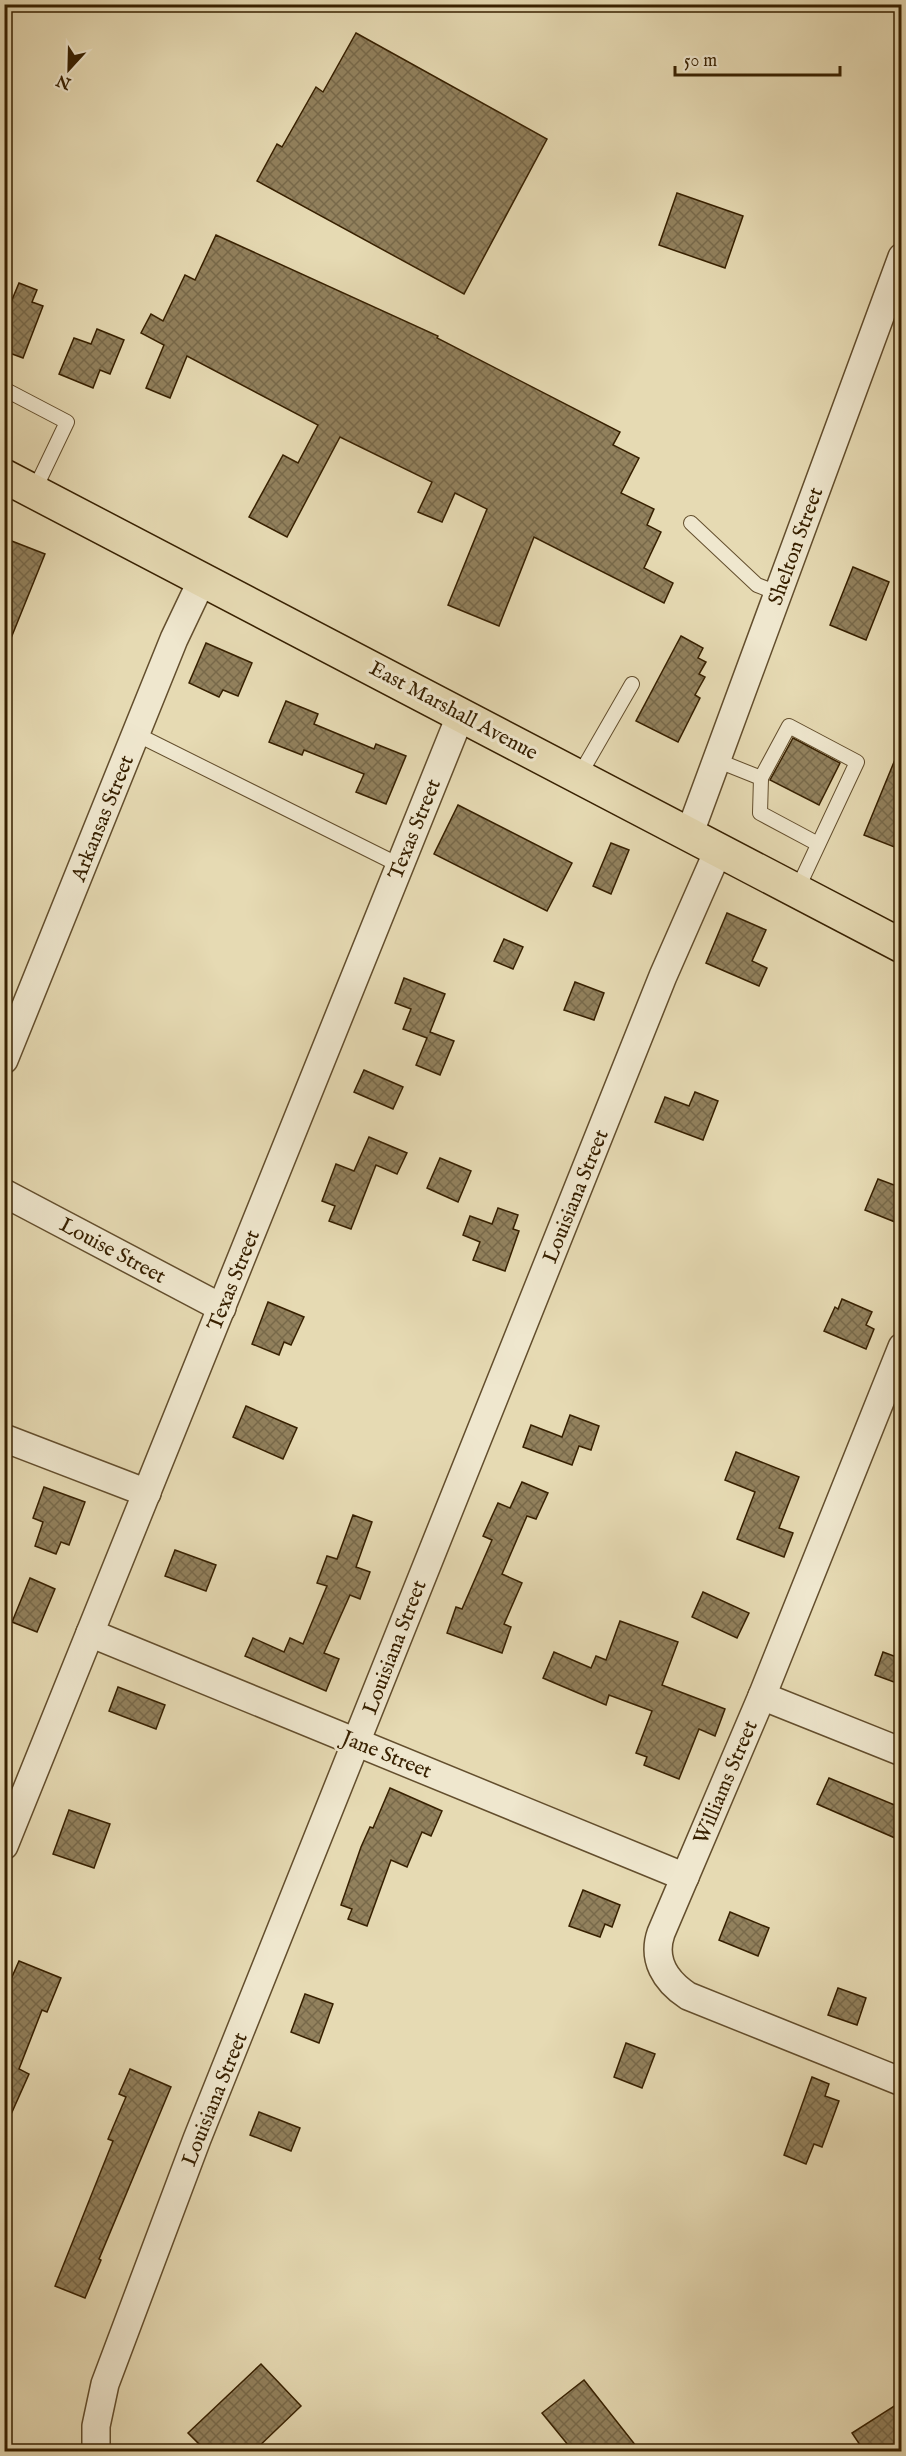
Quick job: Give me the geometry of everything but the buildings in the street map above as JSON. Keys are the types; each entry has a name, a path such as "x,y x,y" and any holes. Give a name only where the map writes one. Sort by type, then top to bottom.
{"main road":[{"name":"East Marshall Avenue","path":"4,476 902,946"}],"street":[{"name":"Shelton Street","path":"689,835 902,257"},
{"name":"Arkansas Street","path":"4,1060 174,639 203,579"},
{"name":"Texas Street","path":"4,1846 461,714"},
{"name":"Louisiana Street","path":"96,2451 96,2426 105,2384 197,2139 654,998 718,851"},
{"name":"Louise Street","path":"4,1193 222,1308"},
{"name":"Williams Street","path":"902,1347 762,1696 658,1942 658,1959 672,1984 696,2000 902,2082"},
{"path":"4,1438 147,1493"},
{"name":"Jane Street","path":"90,1632 685,1876"},
{"path":"762,1696 902,1752"}],"lane":[{"path":"5,390 67,422 34,491"},
{"path":"691,523 757,585 778,593"},
{"path":"579,776 632,684"},
{"path":"796,892 857,762 789,726 761,778 760,813 818,844"},
{"path":"136,734 399,865"},
{"path":"716,760 761,778"}]}
